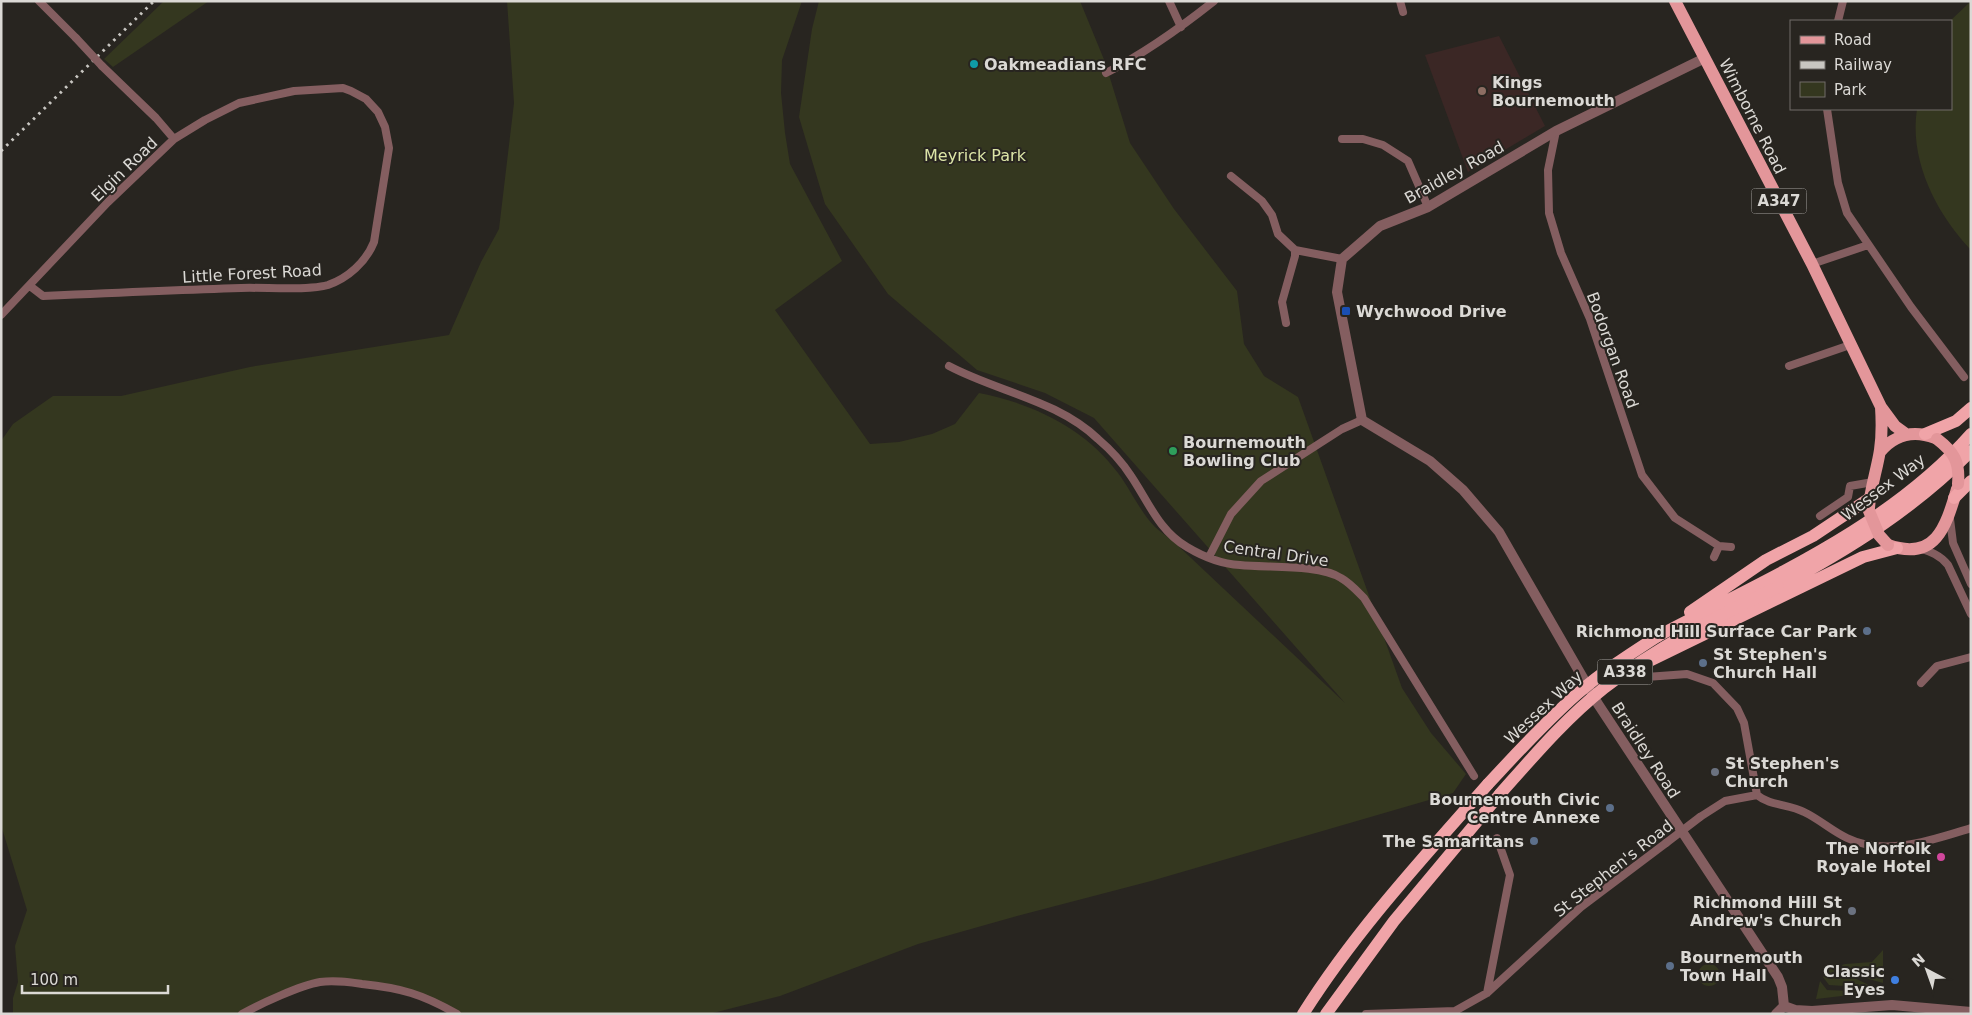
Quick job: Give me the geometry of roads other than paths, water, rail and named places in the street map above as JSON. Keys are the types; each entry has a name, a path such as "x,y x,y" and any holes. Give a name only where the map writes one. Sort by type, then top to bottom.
{"highway":[{"path":"1924,434 1956,421 1971,408"},
{"name":"Wessex Way","path":"1303,1014 1333,969 1374,915 1488,784 1547,722 1577,694 1658,636 1777,587 1833,543 1874,517 1926,478 1971,434"},
{"name":"Wessex Way","path":"1326,1014 1394,921 1500,794 1559,729 1603,689 1630,669 1699,627 1818,566 1888,521 1935,485 1971,451"},
{"path":"1658,636 1707,599 1766,560 1869,505"},
{"path":"1777,587 1893,547"}],"main road":[{"name":"Wimborne Road","path":"1675,1 1812,264 1882,407 1896,426 1906,434"},
{"name":"Wimborne Road","path":"1880,452 1882,407"},
{"path":"1906,434 1924,434 1937,439 1948,448 1955,458 1964,483 1954,498 1949,517 1942,532 1931,544 1919,548 1893,547 1879,534 1869,505 1880,452 1892,439 1906,434"}],"street":[{"name":"Elgin Road","path":"1,315 108,202 174,139 156,118 39,1"},
{"path":"1169,1 1181,27"},
{"path":"1106,73 1132,60 1181,27 1214,1"},
{"path":"1400,1 1403,12"},
{"path":"1838,20 1843,1"},
{"name":"Braidley Road","path":"1342,259 1380,226 1428,207 1556,131 1705,58"},
{"name":"Little Forest Road","path":"30,286 43,296 318,287 328,285 348,274 358,267 371,250 374,242 389,148 388,136 382,120 372,105 358,94 343,88 294,90 239,103 205,120 174,139"},
{"path":"1827,110 1838,183 1847,213 1911,307 1964,377"},
{"name":"Bodorgan Road","path":"1556,131 1548,170 1549,213 1561,254 1590,319 1642,475 1675,518 1718,546 1731,547"},
{"path":"1342,139 1363,138 1383,145 1408,161 1428,207"},
{"path":"1208,557 1230,514 1261,481 1293,462 1342,428 1362,420 1337,292 1342,259 1295,250 1278,234 1272,215 1262,201 1231,176"},
{"path":"1812,264 1868,244"},
{"path":"1286,323 1282,302 1295,250"},
{"path":"1789,366 1850,345"},
{"name":"Central Drive","path":"949,366 985,383 1044,405 1072,419 1097,437 1115,454 1131,475 1152,511 1166,530 1186,546 1208,557 1238,565 1314,570 1340,577 1364,598 1474,776"},
{"name":"Braidley Road","path":"1362,420 1430,461 1463,490 1499,532 1591,692 1778,977 1782,987 1784,1006"},
{"path":"1820,516 1848,497 1850,486 1873,482"},
{"path":"1949,517 1953,542 1970,582"},
{"path":"1714,556 1718,546"},
{"path":"1919,548 1938,555 1948,565 1971,614"},
{"path":"1921,683 1937,666 1971,657"},
{"path":"1591,692 1603,683 1649,676 1686,674 1713,683 1737,708 1744,722 1757,795 1768,802 1786,805 1804,812 1846,838 1878,847 1892,848 1971,828"},
{"name":"St Stephen's Road","path":"1366,1014 1455,1011 1487,993 1581,908 1700,817 1725,802 1757,795"},
{"path":"1487,993 1510,875 1497,849 1497,838"},
{"path":"242,1014 256,1006 318,982 340,981 404,990 434,1001 456,1014"},
{"path":"1776,1014 1784,1006 1795,1010 1812,1011 1892,1004 1971,1012"}],"railway":[{"path":"1,151 154,1"}],"place":[{"name":"Oakmeadians RFC","path":"974,64"},
{"name":"Kings Bournemouth","path":"1482,91"},
{"name":"Wychwood Drive","path":"1346,311"},
{"name":"Bournemouth Bowling Club","path":"1173,451"},
{"name":"Richmond Hill Surface Car Park","path":"1867,631"},
{"name":"St Stephen's Church Hall","path":"1703,663"},
{"name":"St Stephen's Church","path":"1715,772"},
{"name":"Bournemouth Civic Centre Annexe","path":"1610,808"},
{"name":"The Samaritans","path":"1534,841"},
{"name":"The Norfolk Royale Hotel","path":"1941,857"},
{"name":"Richmond Hill St Andrew's Church","path":"1852,911"},
{"name":"Bournemouth Town Hall","path":"1670,966"},
{"name":"Classic Eyes","path":"1895,980"}],"park label":[{"name":"Meyrick Park","path":"975,155"}]}
